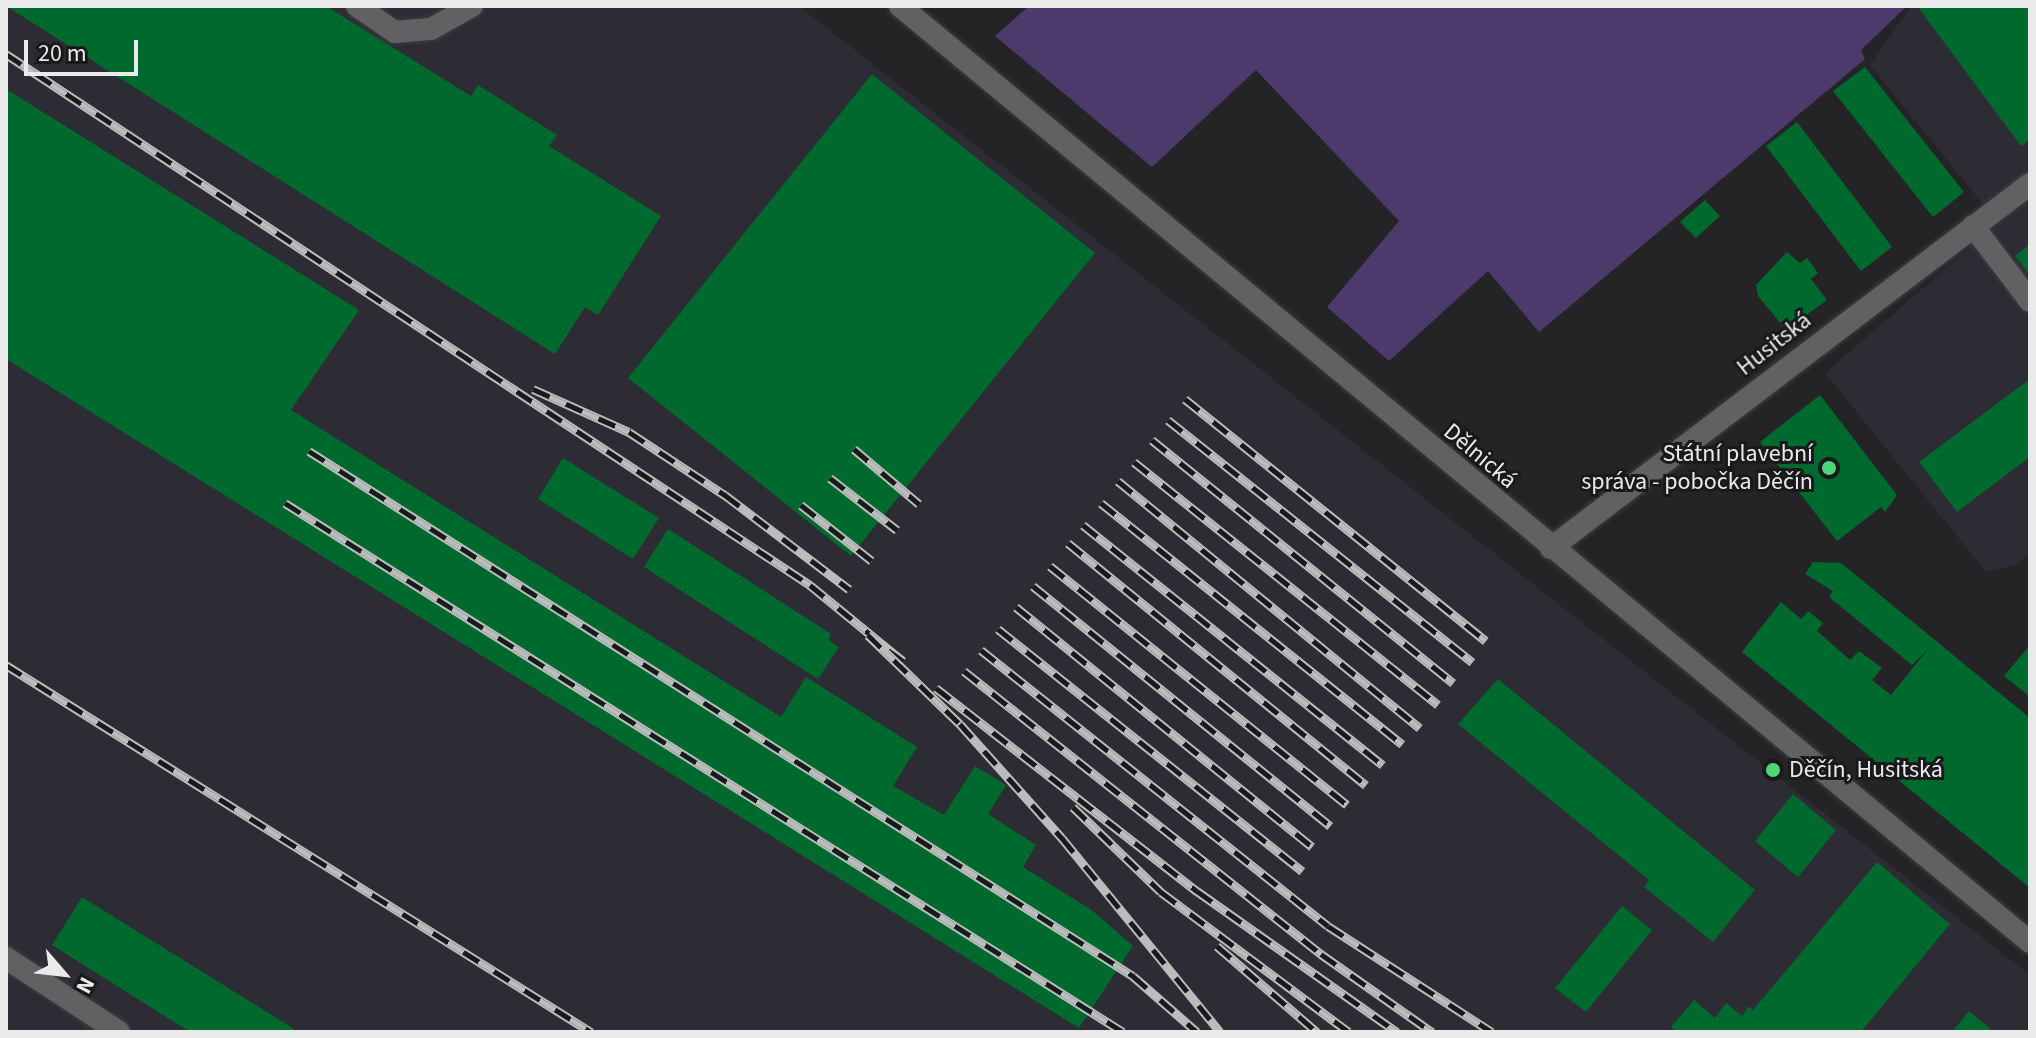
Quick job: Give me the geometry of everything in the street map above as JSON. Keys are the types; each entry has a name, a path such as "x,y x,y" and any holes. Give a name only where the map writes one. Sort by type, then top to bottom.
{"street":[{"path":"357,6 395,32 431,29 472,6"},
{"name":"Dělnická","path":"900,6 1551,548 1858,795 2030,942"},
{"name":"Husitská","path":"1551,548 2030,184"},
{"path":"1973,226 2030,301"},
{"path":"6,958 119,1032"}],"shaded area":[{"path":"6,6 799,6 2030,975 2030,1032 6,1032"},
{"path":"1029,6 1907,6 1861,50 1865,59 1539,332 1488,271 1389,361 1327,307 1399,221 1256,70 1152,167 995,36"},
{"path":"1911,6 2030,6 2030,553 2015,565 1986,572 1825,373 1998,223 1870,65"}],"building":[{"path":"6,6 326,6 471,96 478,85 557,135 549,146 661,216 598,315 585,307 555,354"},
{"path":"1917,6 2030,6 2030,140 2021,146"},
{"path":"1865,67 1964,192 1933,217 1833,91"},
{"path":"872,74 1095,253 851,556 628,378"},
{"path":"6,89 359,310 291,410 781,717 806,677 917,747 893,786 944,815 975,766 1006,785 988,814 1036,845 1023,867 1093,911 1133,946 1079,1028 6,359"},
{"path":"1797,122 1892,247 1861,271 1766,146"},
{"path":"1705,200 1720,216 1696,238 1680,222"},
{"path":"2030,244 2030,275 2015,256"},
{"path":"1787,252 1800,263 1807,258 1818,273 1811,279 1827,300 1786,330 1758,296 1756,285"},
{"path":"2030,379 2030,457 1957,512 1919,462"},
{"name":"Státní plavební správa - pobočka Děčín","path":"1820,395 1897,495 1885,512 1881,507 1837,541 1760,442"},
{"path":"563,458 659,518 633,559 538,499"},
{"path":"668,529 831,634 828,640 839,647 818,679 644,567"},
{"path":"1813,562 1841,563 2030,718 2030,888 1742,652 1781,602 1801,619 1808,611 1823,623 1817,631 1850,660 1859,651 1882,668 1872,680 1891,695 1928,649 1912,665 1829,597 1833,591 1805,574"},
{"path":"2030,645 2030,697 2004,676"},
{"path":"1498,679 1755,890 1713,942 1644,887 1649,880 1458,724"},
{"path":"1793,794 1836,830 1798,877 1755,841"},
{"path":"1877,862 1950,924 1861,1032 1677,1032 1671,1027 1694,1000 1715,1018 1726,1003 1742,1016 1749,1006 1753,1010"},
{"path":"82,897 299,1032 190,1032 52,945"},
{"path":"1622,906 1652,930 1586,1012 1555,988"},
{"path":"1969,1011 1994,1032 1952,1032"}],"railway":[{"path":"6,54 810,585 903,661 868,635 960,724 1062,838 1220,1032"},
{"path":"533,389 629,432 725,495 849,589"},
{"path":"1185,399 1486,641"},
{"path":"1168,420 1472,662"},
{"path":"1152,440 1453,683"},
{"path":"854,449 919,504"},
{"path":"309,451 1133,976 1197,1032"},
{"path":"1134,462 1438,705"},
{"path":"830,478 897,530"},
{"path":"1118,481 1420,728"},
{"path":"285,503 1123,1032"},
{"path":"1101,503 1402,744"},
{"path":"801,505 872,561"},
{"path":"1083,525 1383,765"},
{"path":"1068,543 1366,785"},
{"path":"1050,566 1347,805"},
{"path":"1033,586 1330,826"},
{"path":"1016,607 1312,847"},
{"path":"998,629 1302,871"},
{"path":"981,650 1328,926 1492,1032"},
{"path":"6,665 591,1032"},
{"path":"964,671 1321,954 1432,1032"},
{"path":"936,688 1197,891 1397,1032"},
{"path":"1073,807 1161,892 1349,1032"},
{"path":"1217,946 1317,1032"}],"place":[{"name":"Státní plavební správa - pobočka Děčín","path":"1829,468"},
{"name":"Děčín, Husitská","path":"1773,770"}]}
